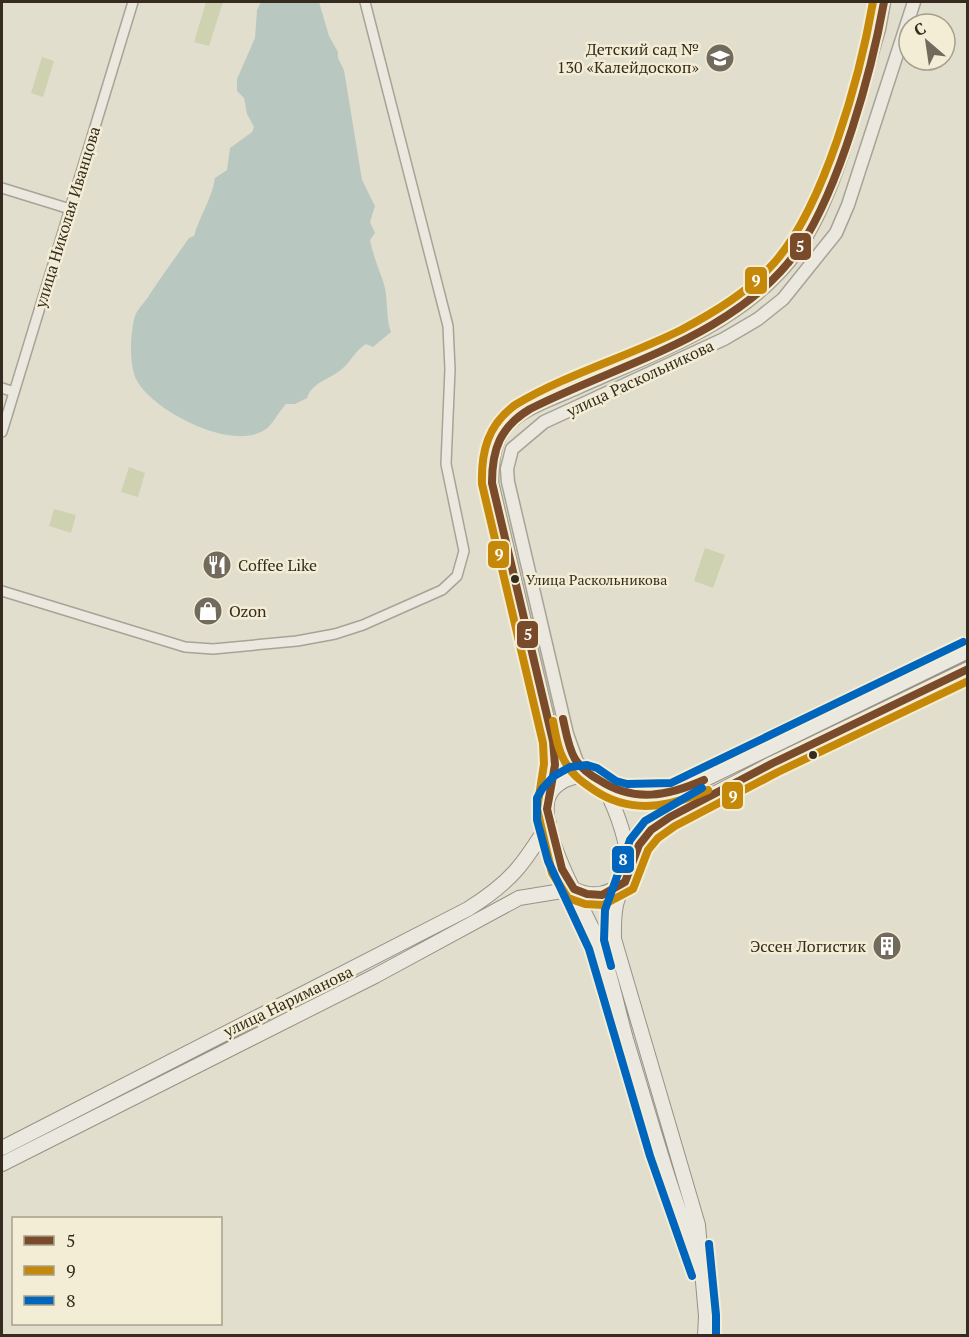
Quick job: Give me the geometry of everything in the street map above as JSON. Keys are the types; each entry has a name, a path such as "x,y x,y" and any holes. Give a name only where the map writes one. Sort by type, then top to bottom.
{"main road":[{"path":"702,1272 671,1191 599,945 574,889 562,869 549,823 547,809 550,795 569,779 594,777 605,787 617,792 643,796 674,793 968,651"},
{"path":"705,1335 706,1316 698,1225 614,939 615,911 639,845 651,830 670,817 774,762 968,669"},
{"path":"605,787 619,824 627,876"},
{"name":"улица Нариманова","path":"2,1149 468,909 500,889 523,864 549,823"},
{"name":"улица Нариманова","path":"2,1164 375,976 519,898 574,889 587,894 602,894 627,876"}],"street":[{"name":"улица Николая Иванцова","path":"2,432 133,2"},
{"path":"2,591 185,647 213,649 320,638 363,625 423,599 452,582 462,568 464,551 446,464 450,369 448,326 365,2"},
{"name":"улица Раскольникова","path":"550,795 555,765 554,741 492,483 493,458 500,435 507,426 532,409 687,338 720,319 762,291 788,264 811,233 823,205 879,29 884,2"},
{"name":"улица Раскольникова","path":"594,777 577,762 567,734 508,482 507,469 512,450 544,422 724,339 758,319 799,283 836,233 848,205 914,2"},
{"path":"2,188 70,209"},
{"path":"2,388 14,392"}],"green space":[{"path":"206,2 223,2 209,46 194,42"},
{"path":"42,57 54,61 43,97 31,93"},
{"path":"129,467 145,473 138,497 121,492"},
{"path":"54,509 76,515 71,533 49,526"},
{"path":"705,548 725,555 713,588 694,581"}],"shaded area":[{"path":"261,2 319,2 329,36 344,70 362,180 375,206 370,222 375,233 370,240 385,287 391,332 373,347 366,344 362,347 343,368 313,388 307,398 295,404 286,404 266,429 252,435 234,436 195,425 159,404 145,391 134,373 131,339 133,323 138,310 189,238 194,236 215,178 227,170 230,148 252,132 254,127 247,114 244,98 237,91 237,79 255,38 257,10"}],"transit line":[{"name":"9","path":"873,2 849,103 824,176 792,239 774,263 742,292 719,309 694,323 660,340 555,384 515,405 498,421 488,440 483,461 482,484 543,743 544,764 537,809 552,873 568,898 585,904 603,905 633,889 648,850 658,838 675,826 778,772 968,681"},
{"name":"5","path":"884,2 871,62 841,162 815,222 800,247 782,270 749,300 712,325 667,348 530,409 511,423 496,449 492,483 553,741 555,765 547,809 562,869 574,889 587,894 602,895 625,882 639,845 651,830 670,817 773,763 968,669"},
{"name":"8","path":"692,1276 650,1156 589,949 548,861 537,820 537,798 554,776 570,767 587,765 597,768 616,781 627,784 671,783 963,642"},
{"name":"5","path":"563,719 575,759 589,774 612,787 625,792 651,795 677,790 704,780"},
{"name":"9","path":"553,721 559,749 569,769 583,782 608,798 622,803 651,806 679,801 708,790"},
{"name":"8","path":"611,966 604,940 605,910 630,840 645,821 702,788"},
{"name":"8","path":"709,1244 716,1336"}],"place":[{"name":"Детский сад № 130 «Калейдоскоп»","path":"720,58"},
{"name":"Coffee Like","path":"217,565"},
{"name":"Улица Раскольникова","path":"515,579"},
{"name":"Ozon","path":"208,611"},
{"name":"Эссен Логистик","path":"887,946"}]}
